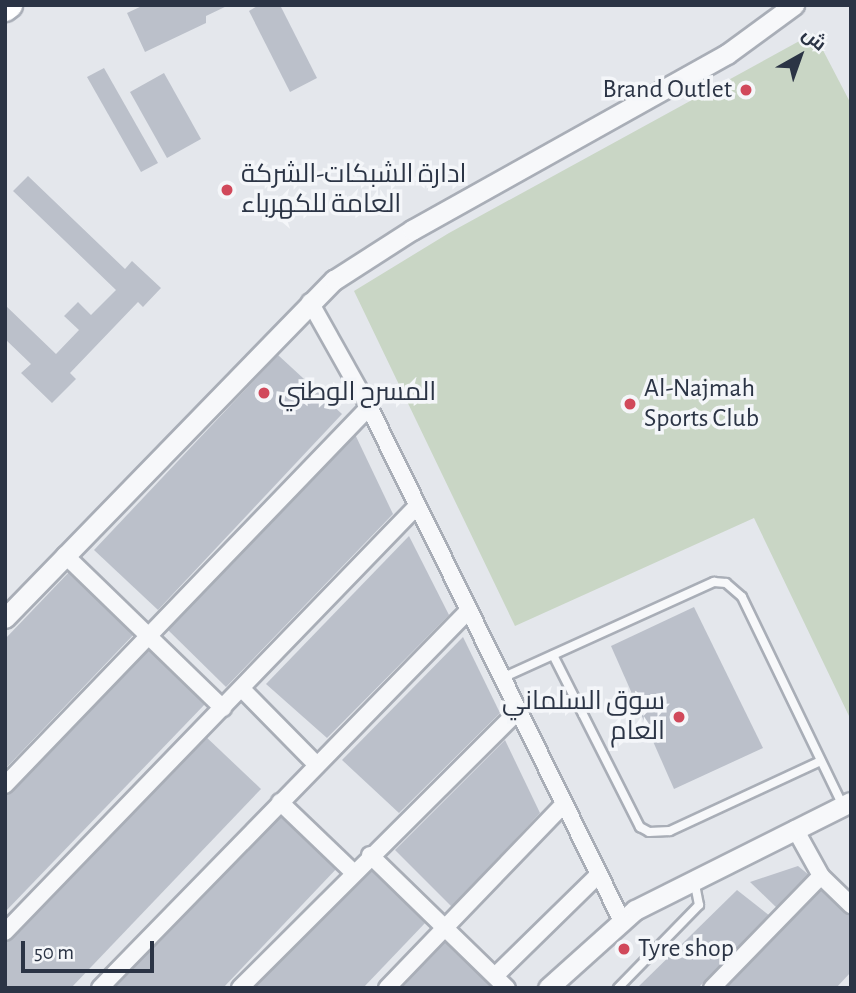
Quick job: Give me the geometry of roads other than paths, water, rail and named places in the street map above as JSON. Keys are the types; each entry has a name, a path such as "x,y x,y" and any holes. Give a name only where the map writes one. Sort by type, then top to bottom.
{"street":[{"path":"5,618 310,302 369,256 727,54 794,5"},
{"path":"310,302 369,407 562,806 621,919"},
{"path":"5,785 369,407"},
{"path":"5,932 417,506"},
{"path":"65,555 223,708"},
{"path":"100,988 469,610"},
{"path":"242,689 316,764"},
{"path":"240,988 352,872 517,711"},
{"path":"279,802 352,872"},
{"path":"548,988 621,919 847,804"},
{"path":"387,988 562,806"},
{"path":"795,829 821,876 851,905"},
{"path":"370,855 507,988"},
{"path":"495,976 598,875"},
{"path":"712,988 821,876"}],"lane":[{"path":"502,678 715,582 726,583 742,597 821,761 847,804"},
{"path":"553,655 640,827 649,832 670,831 821,761"},
{"path":"618,988 699,905 694,880"}],"place":[{"name":"Brand Outlet","path":"746,90"},
{"name":"ادارة الشبكات-الشركة العامة للكهرباء","path":"227,190"},
{"name":"المسرح الوطني","path":"264,393"},
{"name":"Al-Najmah Sports Club","path":"630,404"},
{"name":"سوق السلماني العام","path":"679,717"},
{"name":"Tyre shop","path":"624,949"}]}
